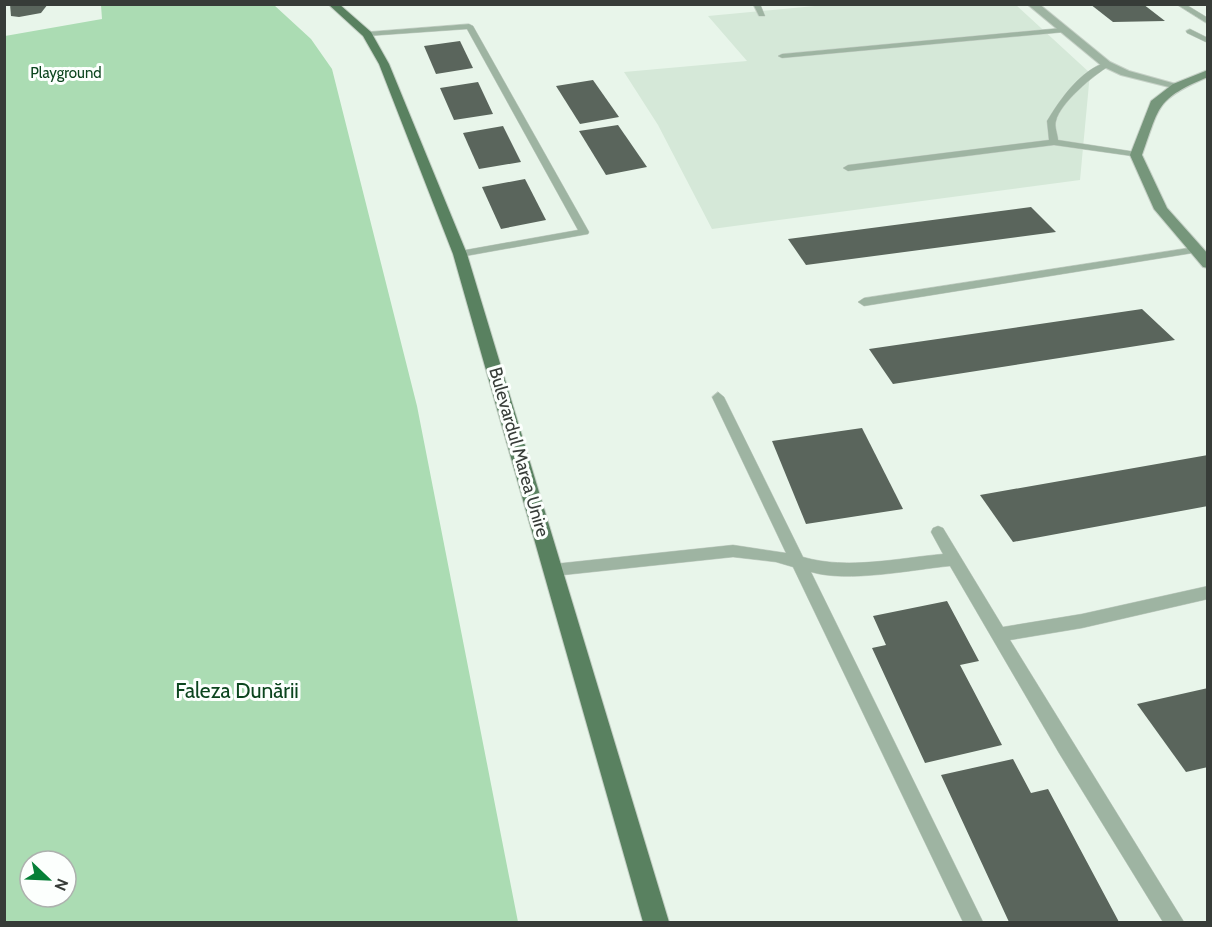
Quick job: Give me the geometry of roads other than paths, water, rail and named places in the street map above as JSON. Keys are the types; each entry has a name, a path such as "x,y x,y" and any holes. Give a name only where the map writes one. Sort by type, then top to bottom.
{"main road":[{"name":"Bulevardul Marea Unire","path":"333,4 367,34 384,64 459,254 656,922"}],"street":[{"path":"1032,4 1106,64 1125,73 1177,86"},
{"path":"1208,73 1177,86 1155,103 1136,155 1161,209 1208,264"}],"lane":[{"path":"756,4 762,14"},
{"path":"1179,4 1208,22"},
{"path":"367,34 469,26 584,232 459,254"},
{"path":"782,56 1062,30"},
{"path":"1190,31 1208,41"},
{"path":"1054,142 1051,121 1064,98 1090,73 1106,64"},
{"path":"848,168 1054,142 1136,155"},
{"path":"864,302 1195,250"},
{"path":"718,397 973,922"},
{"path":"938,532 998,635 1174,922"},
{"path":"554,570 733,551 776,556 819,567 855,568 954,559"},
{"path":"998,635 1082,621 1208,592"}],"park label":[{"name":"Playground","path":"66,73"},
{"name":"Faleza Dunării","path":"237,690"}]}
